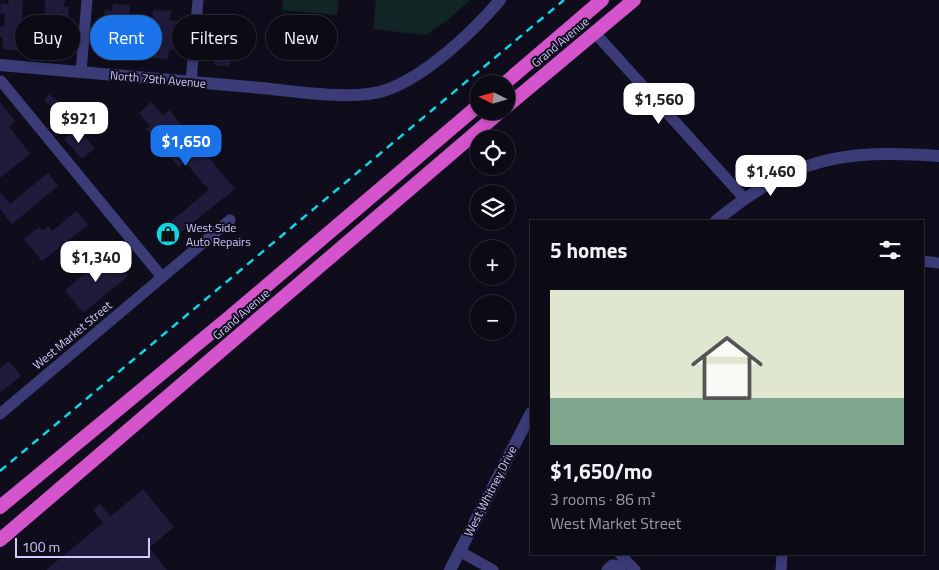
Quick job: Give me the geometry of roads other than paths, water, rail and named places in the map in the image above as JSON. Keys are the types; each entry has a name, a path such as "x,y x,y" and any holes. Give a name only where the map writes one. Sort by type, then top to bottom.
{"highway":[{"name":"Grand Avenue","path":"514,75 602,0"},
{"name":"Grand Avenue","path":"515,100 634,0"},
{"name":"Grand Avenue","path":"0,507 231,316 470,112"},
{"name":"Grand Avenue","path":"0,540 491,120"}],"street":[{"path":"81,72 88,0"},
{"path":"191,82 198,0"},
{"name":"North 79th Avenue","path":"0,65 315,93 373,94 389,89 404,81 442,56 482,21 500,0"},
{"path":"595,33 744,198"},
{"path":"1,81 162,277"},
{"path":"717,220 744,198 782,176 820,162 870,153 939,156"},
{"name":"West Market Street","path":"0,414 230,220"},
{"path":"924,261 939,263"},
{"name":"West Whitney Drive","path":"450,570 530,415"},
{"path":"460,551 493,570"},
{"path":"781,570 782,555"},
{"path":"607,570 612,566 622,563 635,570"}],"railway":[{"path":"0,471 564,0"}],"place":[{"name":"West Side Auto Repairs","path":"168,234"}]}
